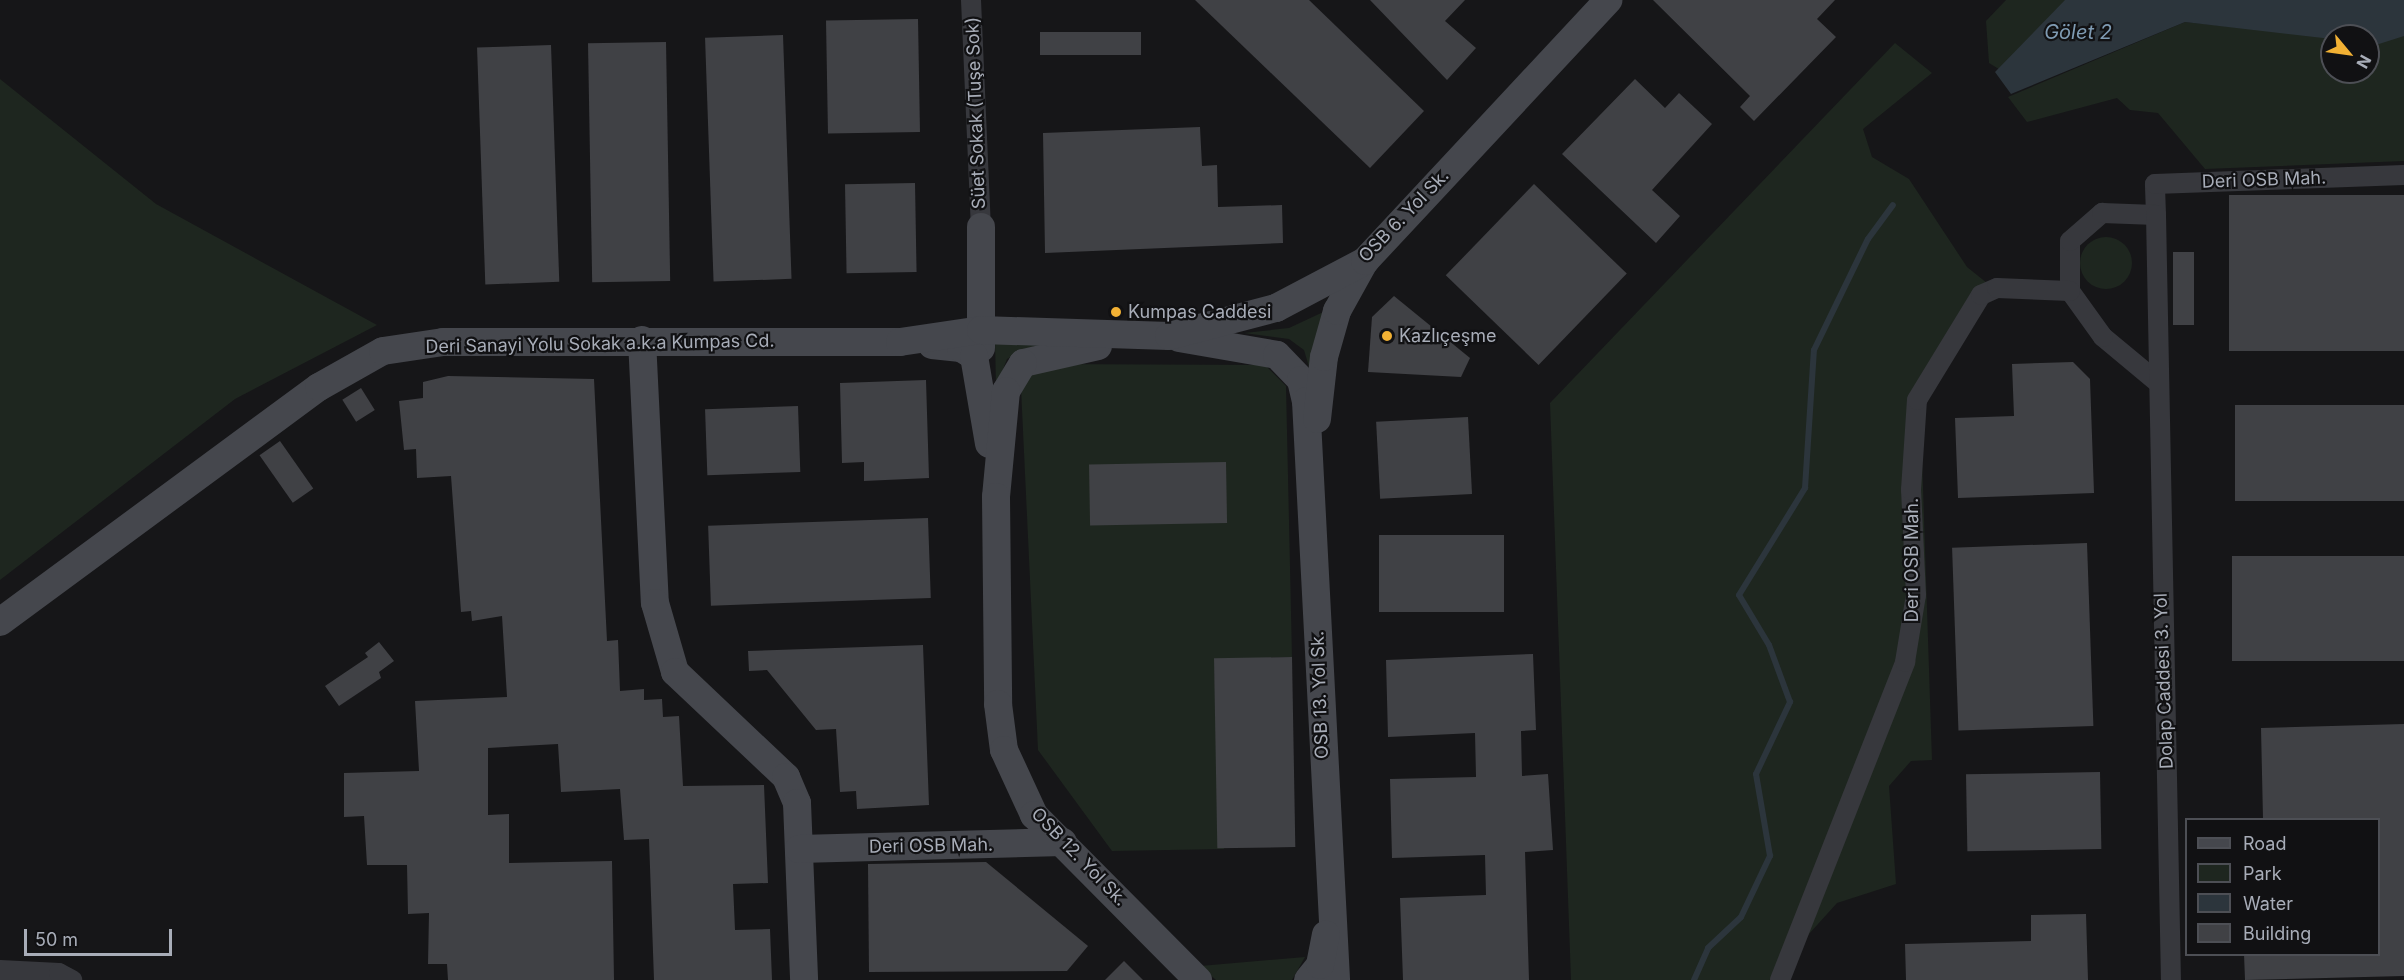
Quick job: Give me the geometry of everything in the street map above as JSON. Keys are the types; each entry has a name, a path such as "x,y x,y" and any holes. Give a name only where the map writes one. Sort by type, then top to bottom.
{"main road":[{"name":"OSB 6. Yol Sk.","path":"1034,331 1169,336 1276,308 1365,261 1608,0"},
{"path":"981,227 981,374 996,497"},
{"path":"981,227 1000,310 1034,331"},
{"path":"1313,468 1324,357 1337,311 1365,261"},
{"name":"Deri Sanayi Yolu Sokak a.k.a Kumpas Cd.","path":"0,622 319,387 383,351 443,342 642,340 900,342 981,330 1034,331"},
{"path":"996,497 1006,391 1023,363 1059,351 1169,336 1260,351 1290,364 1306,401 1313,468"},
{"path":"642,340 655,603 675,672 786,777 796,803 800,849 804,980"},
{"path":"900,342 961,348 974,356 981,374"},
{"name":"OSB 13. Yol Sk.","path":"1313,468 1329,922"},
{"name":"OSB 12. Yol Sk.","path":"996,497 998,704 1004,750 1035,814 1198,980"},
{"name":"Deri OSB Mah.","path":"800,849 1063,842"},
{"path":"1308,980 1320,965 1329,922"},
{"path":"1329,922 1336,980"}],"street":[{"name":"Süet Sokak (Tuşe Sok)","path":"971,0 981,227"},
{"name":"Deri OSB Mah.","path":"2156,215 2155,184 2404,175"},
{"path":"2156,215 2102,213 2070,241 2070,291 2103,337 2156,381"},
{"name":"Dolap Caddesi 3. Yol","path":"2156,215 2156,381 2172,980"},
{"name":"Deri OSB Mah.","path":"1780,980 1905,662 1916,595 1911,490 1917,400 1981,295 1997,288 2070,291"},
{"path":"951,335 975,318 980,298"},
{"path":"0,970 58,973 72,980"}],"green space":[{"path":"2006,0 2077,0 2007,74 1989,63 1986,21"},
{"path":"2185,22 2320,36 2320,84 2380,84 2380,39 2404,35 2404,161 2205,169 2158,113 2130,110 2117,98 2027,122 2008,97"},
{"path":"1895,43 1932,73 1863,129 1872,157 1909,179 1967,267 1997,291 1976,300 1920,396 1932,760 1911,761 1889,786 1896,884 1837,903 1790,955 1790,980 1571,980 1550,403"},
{"path":"0,79 156,204 377,325 235,399 0,580"},
{"path":"2101,237 2111,237 2125,244 2132,263 2125,282 2111,289 2101,289 2091,285 2084,278 2080,268 2080,258 2084,248 2091,241"},
{"path":"1334,307 1312,377 1304,350 1289,339 1244,333 1289,328"},
{"path":"1067,339 1024,349 1007,359 996,387 995,341"},
{"path":"1036,364 1265,365 1286,386 1292,657 1214,660 1224,849 1112,851 1038,750 1021,388"},
{"path":"1305,957 1292,980 1216,980 1200,966"}],"water":[{"name":"Gölet 2","path":"2065,0 2404,0 2404,36 2380,44 2380,24 2320,24 2320,38 2185,22 2011,94 1995,72"}],"building":[{"path":"1195,0 1309,0 1424,111 1370,168"},
{"path":"1370,0 1465,0 1445,21 1476,48 1447,80"},
{"path":"1653,0 1835,0 1817,19 1836,37 1754,121 1740,107 1750,96"},
{"path":"918,19 920,132 828,134 826,21"},
{"path":"1040,32 1141,32 1141,55 1040,55"},
{"path":"783,35 792,279 714,282 705,38"},
{"path":"666,42 670,281 592,282 588,43"},
{"path":"551,45 559,282 485,284 477,48"},
{"path":"1635,79 1665,108 1679,93 1712,124 1652,190 1680,216 1656,243 1562,154"},
{"path":"1200,127 1202,166 1217,165 1218,207 1282,205 1283,243 1045,253 1043,133"},
{"path":"915,183 917,272 847,273 845,184"},
{"path":"1534,184 1627,274 1539,365 1446,275"},
{"path":"2229,195 2404,195 2404,351 2229,351"},
{"path":"2173,252 2194,252 2194,325 2173,325"},
{"path":"1394,296 1470,358 1461,377 1368,372 1372,317"},
{"path":"2073,362 2090,379 2094,493 1958,498 1955,418 2014,416 2012,364"},
{"path":"448,376 594,379 607,641 618,640 620,691 644,689 644,700 662,699 663,717 679,716 683,786 764,785 768,883 733,884 735,930 770,929 772,980 654,980 649,839 624,840 620,789 561,792 558,744 488,748 488,815 509,814 509,863 612,861 614,980 448,980 447,964 428,964 429,913 408,914 407,865 367,865 364,816 344,817 344,773 419,771 415,701 507,697 502,616 472,621 471,611 461,612 451,476 417,478 416,449 404,450 399,401 423,398 423,382"},
{"path":"926,380 929,478 864,481 864,462 842,463 840,383"},
{"path":"361,388 375,410 356,422 342,400"},
{"path":"2235,405 2404,405 2404,501 2235,501"},
{"path":"798,406 800,472 707,475 705,409"},
{"path":"1468,417 1472,494 1380,499 1376,422"},
{"path":"280,441 313,489 293,503 260,455"},
{"path":"1226,462 1227,523 1090,525 1089,464"},
{"path":"928,518 931,598 711,606 708,526"},
{"path":"1379,535 1504,535 1504,612 1379,612"},
{"path":"2087,543 2093,726 1958,731 1952,548"},
{"path":"2232,556 2404,556 2404,661 2232,661"},
{"path":"379,642 394,661 379,672 381,678 339,706 325,686 368,657 365,653"},
{"path":"923,645 929,805 857,809 856,791 840,792 836,729 816,730 767,670 749,671 748,651"},
{"path":"1533,654 1536,730 1521,731 1522,776 1548,774 1553,850 1525,852 1529,980 1403,980 1400,898 1486,895 1485,855 1392,858 1390,779 1476,777 1475,733 1388,737 1386,660"},
{"path":"1292,657 1295,847 1217,848 1214,658"},
{"path":"2404,724 2404,976 2245,980 2244,956 2380,956 2380,818 2263,818 2261,728"},
{"path":"2100,772 2101,849 1967,851 1966,774"},
{"path":"986,862 1088,946 1067,971 869,972 868,864"},
{"path":"2086,914 2088,980 1906,980 1905,944 2031,941 2031,915"},
{"path":"1124,961 1143,980 1105,980"}],"waterway":[{"path":"1694,980 1708,948 1741,917 1770,856 1756,774 1790,702 1769,645 1739,595 1805,488 1814,350 1868,239 1893,205"}],"place":[{"name":"Kumpas Caddesi","path":"1116,312"},
{"name":"Kazlıçeşme","path":"1387,336"}]}
